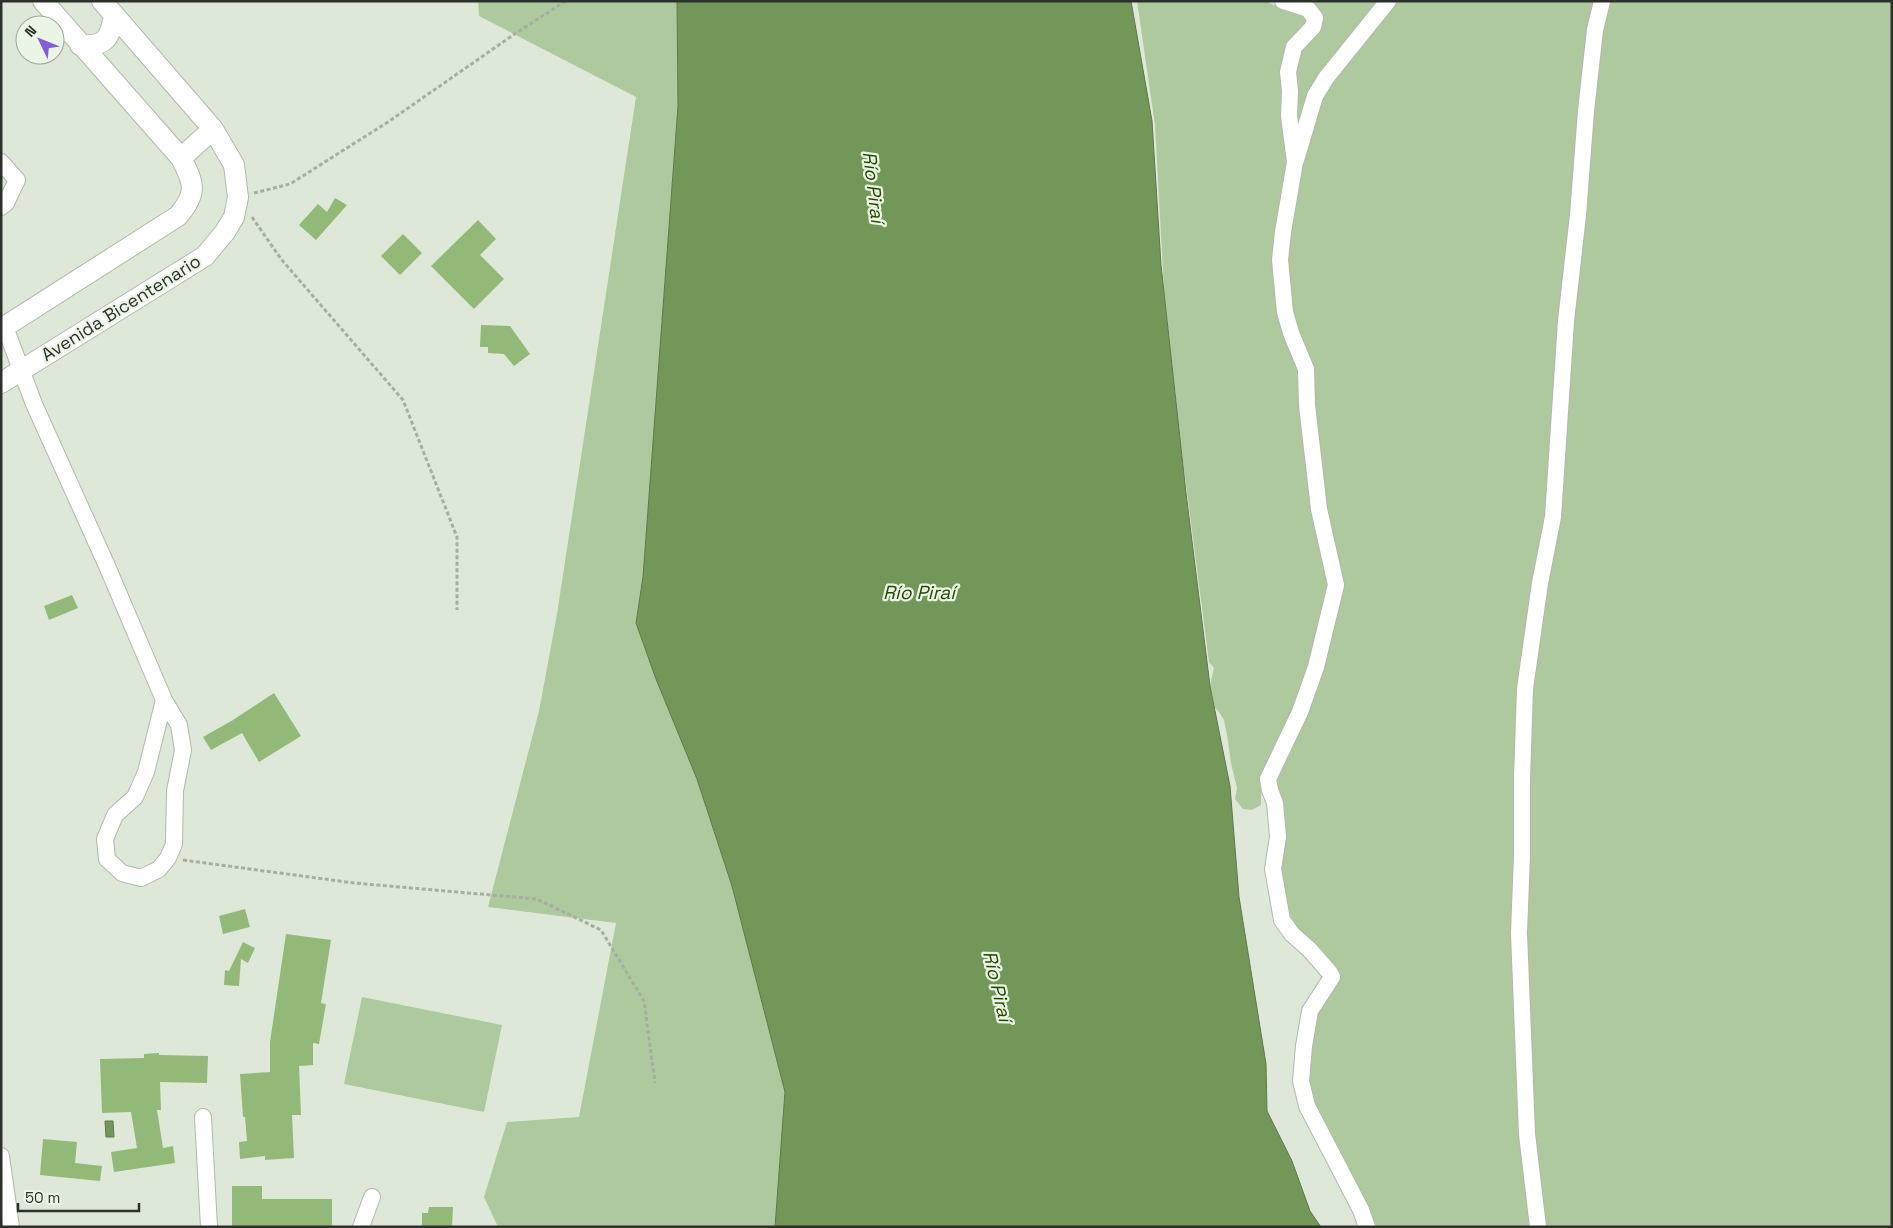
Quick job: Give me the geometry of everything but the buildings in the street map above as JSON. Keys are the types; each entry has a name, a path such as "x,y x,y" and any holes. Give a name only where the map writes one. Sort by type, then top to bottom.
{"street":[{"path":"42,1 181,158 192,178 192,194 187,205 178,216 3,328 164,700 179,724 183,750 175,791 174,844 168,858 159,869 142,878 122,873 107,859 105,839 115,815 135,797 146,772 164,700"},
{"path":"1283,1 1308,9 1315,18 1313,27 1294,48 1288,72 1290,91 1289,116 1295,162"},
{"path":"1367,1227 1361,1210 1307,1106 1301,1081 1310,1011 1332,978 1320,961 1292,934 1282,920 1273,869 1278,837 1275,803 1268,778 1300,712 1316,667 1336,585 1319,509 1307,405 1306,369 1291,333 1285,312 1280,260 1283,232 1295,162 1315,96 1336,65 1370,26 1388,1"},
{"path":"1538,1227 1527,1134 1519,933 1525,689 1540,583 1553,517 1566,321 1578,215 1586,111 1596,30 1602,1"},
{"path":"80,45 96,46 105,41 111,33 108,8"},
{"name":"Avenida Bicentenario","path":"1,383 205,256 225,232 234,217 238,197 234,165 213,129 108,8"},
{"path":"181,158 213,129"},
{"path":"1,162 17,180 6,203 1,207"},
{"path":"202,1117 208,1227"},
{"path":"1,1156 11,1227"},
{"path":"361,1227 372,1197"}],"path":[{"path":"457,610 457,537 403,400 281,259 238,197 290,184 388,122 516,33 566,1"},
{"path":"168,858 354,883 537,899 601,930 644,1001 655,1083"}],"shaded area":[{"path":"478,1 677,1 678,106 643,577 636,623 656,679 697,779 732,886 785,1093 775,1227 498,1227 484,1197 507,1122 579,1117 616,923 488,907 539,711 557,614 636,97 479,16"},
{"path":"1137,1 1266,1 1274,5 1286,5 1311,15 1293,46 1290,139 1281,223 1332,584 1310,668 1264,784 1261,805 1252,810 1243,809 1235,799 1237,788 1224,720 1215,708 1210,686 1214,668 1209,662 1183,461 1164,290 1155,125"},
{"path":"1292,1 1385,1 1350,44 1297,148 1295,54 1317,25"},
{"path":"1392,1 1597,1 1553,461 1518,704 1532,1227 1373,1227 1329,1137 1305,1081 1314,1013 1337,982 1300,934 1284,909 1273,782 1340,584 1288,313 1287,227 1316,105"},
{"path":"1605,1 1892,1 1892,1227 1544,1227 1536,1174 1525,951 1529,713 1562,458 1580,243"},
{"path":"362,997 502,1025 484,1112 344,1084"}],"water":[{"name":"Río Piraí","path":"677,1 1131,1 1152,121 1161,265 1186,493 1210,686 1230,786 1239,897 1266,1064 1267,1111 1292,1161 1310,1211 1321,1227 775,1227 785,1092 732,886 697,779 656,679 636,623 643,577 678,106"},
{"path":"105,1121 113,1121 114,1137 106,1137"}]}
